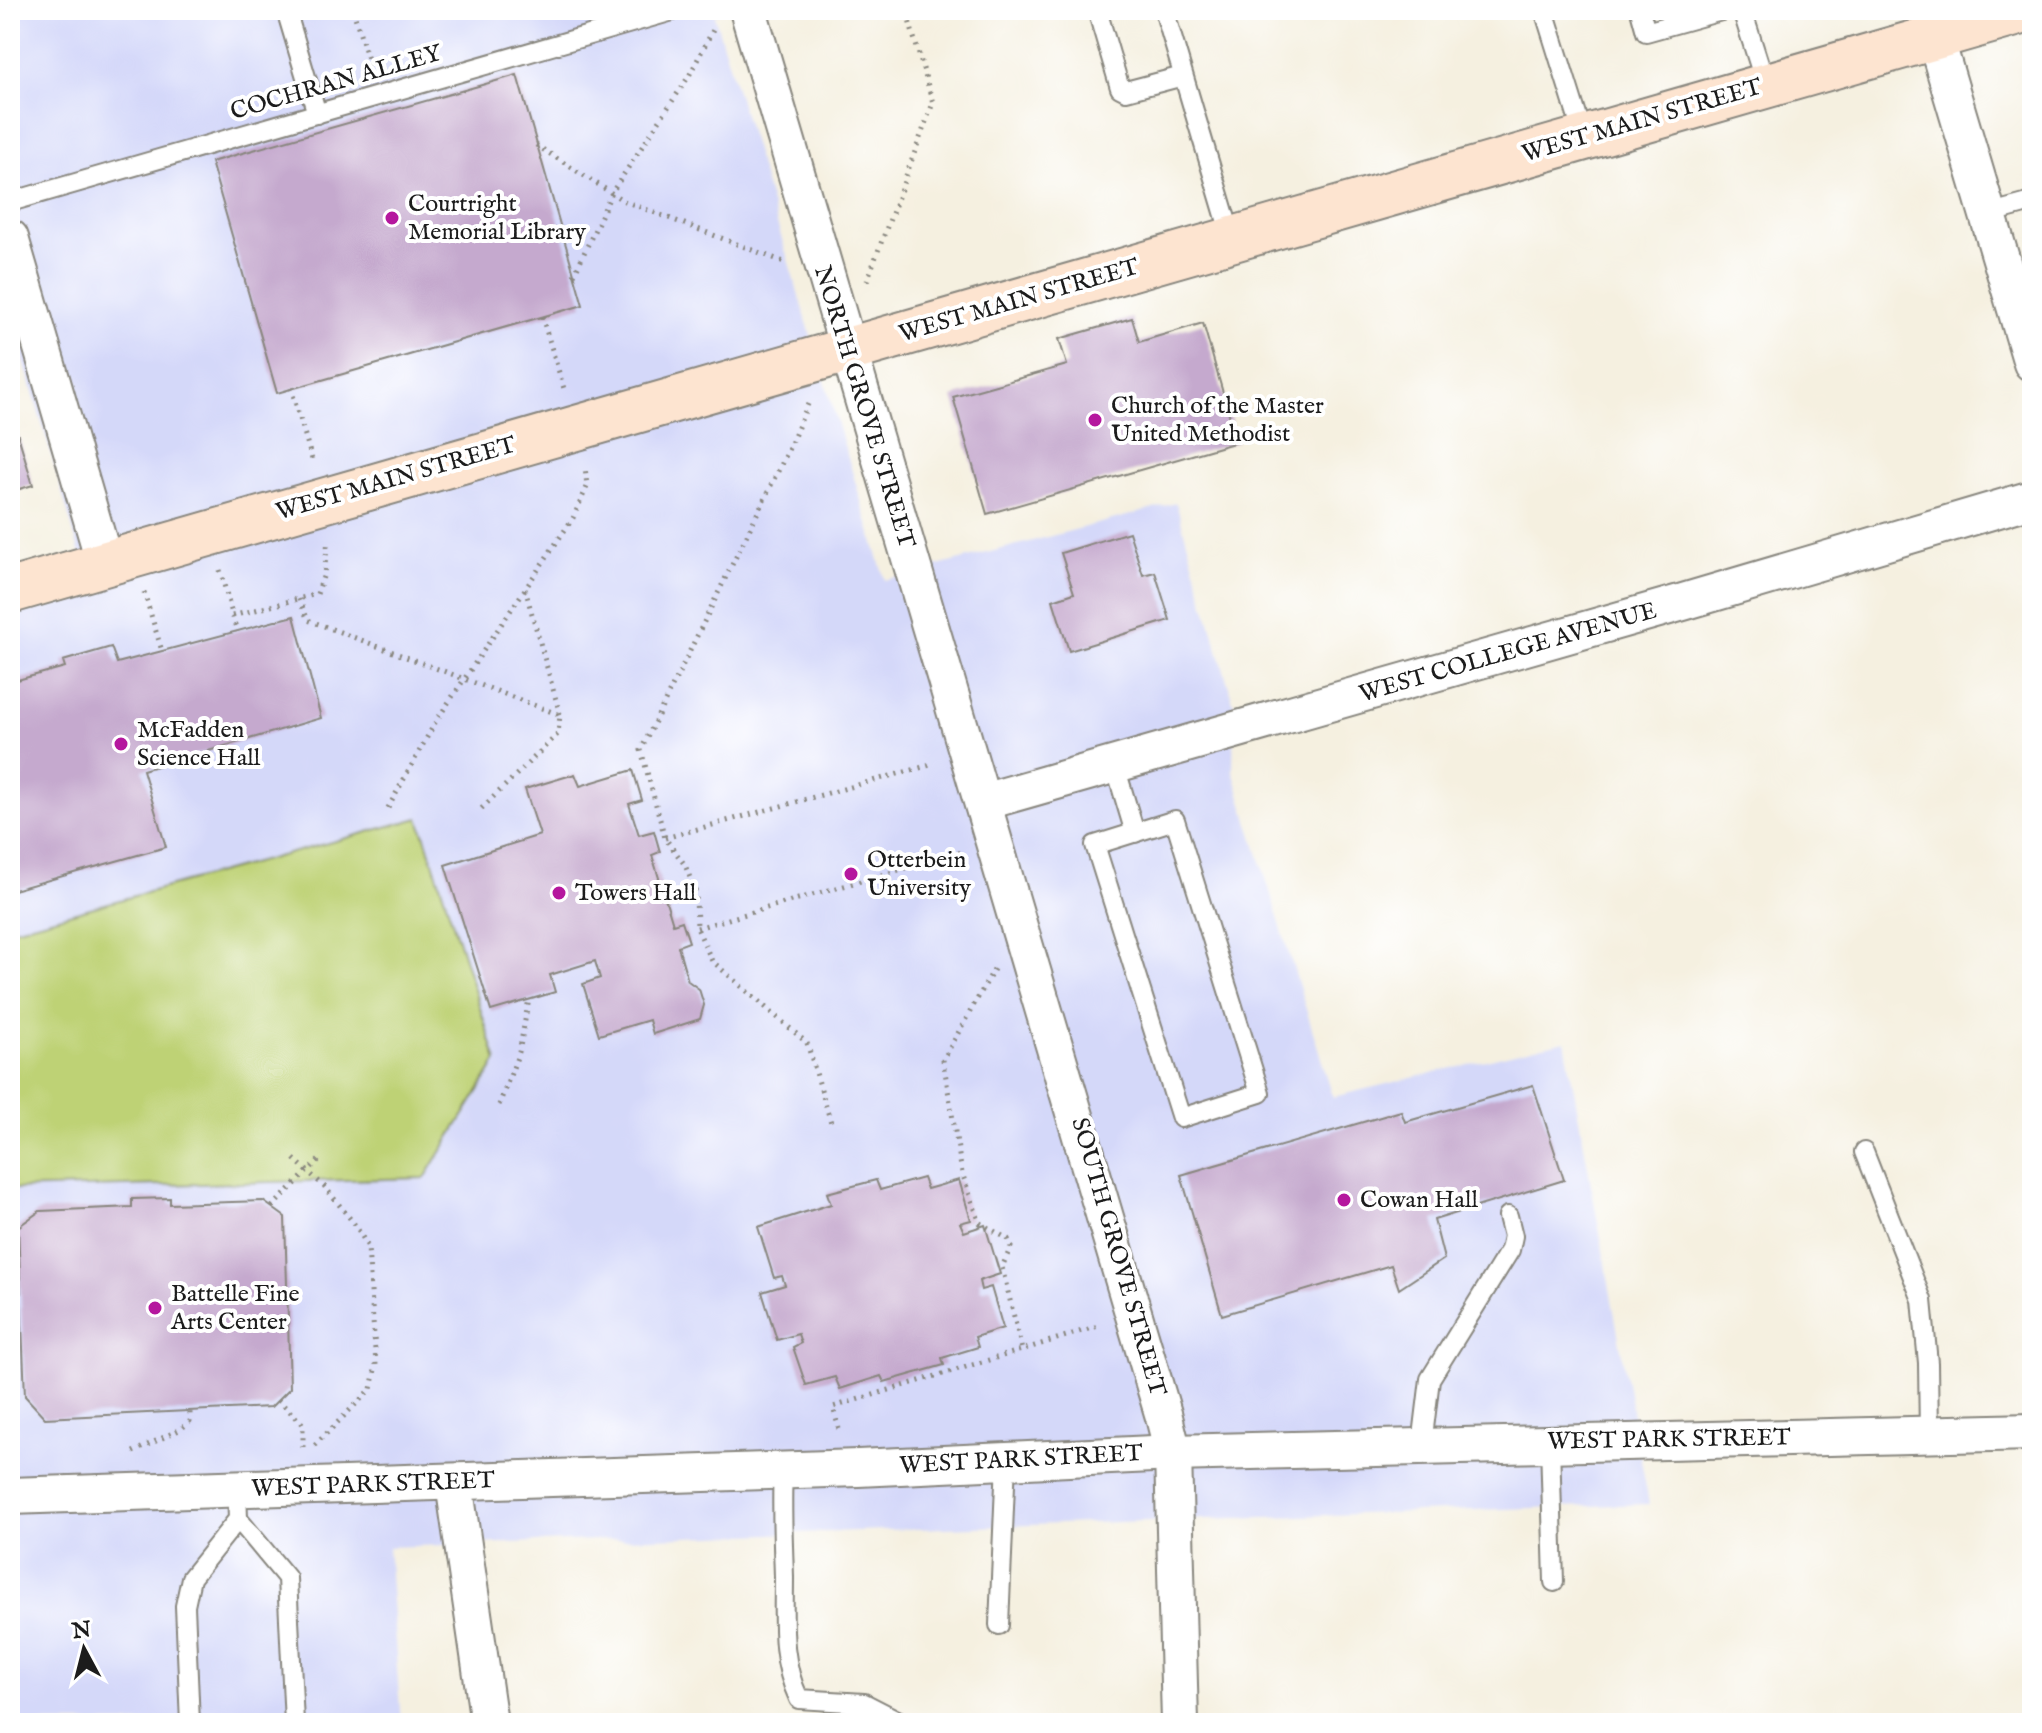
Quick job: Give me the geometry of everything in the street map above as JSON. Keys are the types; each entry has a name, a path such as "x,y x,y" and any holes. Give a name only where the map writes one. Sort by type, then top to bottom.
{"main road":[{"name":"WEST MAIN STREET","path":"10,591 122,572 847,351 1766,86 1931,24 2029,10"}],"street":[{"name":"NORTH GROVE STREET","path":"734,12 847,351 983,802"},
{"path":"1931,24 2013,207 2032,363"},
{"path":"10,238 122,572"},
{"name":"WEST COLLEGE AVENUE","path":"983,802 2032,499"},
{"name":"SOUTH GROVE STREET","path":"983,802 1161,1402 1173,1453 1180,1723"},
{"name":"WEST PARK STREET","path":"10,1496 238,1504 454,1483 1173,1453 2032,1432"},
{"path":"454,1483 489,1723"}],"lane":[{"path":"286,10 317,114"},
{"name":"COCHRAN ALLEY","path":"10,202 676,10"},
{"path":"1097,10 1120,88 1126,91 1183,76"},
{"path":"1164,10 1232,239"},
{"path":"1544,10 1584,138"},
{"path":"1640,10 1646,32 1725,10"},
{"path":"1742,10 1766,86"},
{"path":"1115,766 1135,833"},
{"path":"1175,820 1260,1093 1181,1118 1095,845 1135,833 1175,820"},
{"path":"1864,1152 1922,1300 1928,1363 1929,1435"},
{"path":"1422,1445 1430,1379 1510,1250 1513,1236 1508,1216"},
{"path":"1550,1443 1554,1582"},
{"path":"999,1625 1006,1461"},
{"path":"783,1470 783,1648 790,1681 799,1699 864,1703 903,1723"},
{"path":"190,1723 187,1592 191,1578 238,1504 287,1578 294,1723"}],"path":[{"path":"353,10 371,70"},
{"path":"863,294 933,103 906,10"},
{"path":"574,275 612,192 689,76 711,37 734,12"},
{"path":"536,145 624,201 793,265"},
{"path":"542,317 564,391"},
{"path":"291,388 313,463"},
{"path":"811,396 786,455 641,750 665,838 685,865 696,893 697,928 712,961 807,1043 832,1126"},
{"path":"388,808 412,761 578,507 587,487 584,464"},
{"path":"232,616 317,594 328,553 327,526"},
{"path":"216,558 237,632"},
{"path":"122,572 162,651"},
{"path":"480,810 558,734 560,715 525,588"},
{"path":"299,599 308,620 560,715"},
{"path":"665,838 941,762"},
{"path":"697,928 968,850"},
{"path":"1001,958 943,1060 962,1173 980,1223 1008,1239 1011,1247 1002,1267 1022,1350"},
{"path":"499,1105 519,1052 529,999"},
{"path":"272,1207 321,1158"},
{"path":"294,1159 333,1197 368,1247 376,1365 371,1389 314,1446"},
{"path":"839,1429 833,1407 1108,1323"},
{"path":"278,1400 303,1424 303,1447"},
{"path":"133,1452 181,1429 190,1421 190,1412"}],"shaded area":[{"name":"Otterbein University","path":"10,10 728,10 714,15 885,580 1176,503 1234,705 1233,771 1333,1097 1565,1041 1649,1504 388,1547 401,1723 10,1723 10,1189 425,1178 419,819 10,930 10,609 89,585 10,313"}],"green space":[{"path":"419,818 497,1061 425,1178 10,1189 10,930"}],"building":[{"name":"Courtright Memorial Library","path":"517,75 583,305 277,393 211,162"},
{"name":"Church of the Master United Methodist","path":"1132,318 1139,342 1203,323 1237,442 987,514 953,397 1067,365 1059,339"},
{"path":"18,435 33,485 10,492 10,437"},
{"path":"1129,532 1143,575 1155,572 1170,620 1069,651 1053,600 1074,593 1061,553"},
{"name":"McFadden Science Hall","path":"294,616 321,718 143,770 166,847 10,891 10,682 65,667 63,661 111,647 117,663"},
{"name":"Towers Hall","path":"633,770 642,800 629,804 639,835 654,831 660,852 652,855 673,924 682,921 689,942 678,946 688,981 699,989 704,1005 700,1019 653,1034 649,1020 599,1035 583,984 600,978 595,961 550,975 555,992 491,1011 445,865 540,835 525,789 575,774 580,786"},
{"name":"Cowan Hall","path":"1533,1085 1564,1180 1434,1220 1444,1259 1399,1289 1391,1265 1222,1315 1181,1175 1401,1111 1405,1122"},
{"path":"923,1178 927,1189 959,1180 971,1220 960,1223 964,1232 985,1225 1000,1274 979,1281 981,1290 991,1287 1003,1328 975,1337 978,1347 942,1358 944,1365 884,1382 881,1376 840,1389 835,1377 806,1385 793,1347 801,1343 798,1334 777,1340 762,1292 785,1285 782,1276 774,1278 758,1227 831,1204 827,1193 876,1180 880,1190"},
{"name":"Battelle Fine Arts Center","path":"170,1198 170,1204 263,1201 285,1217 290,1388 271,1407 45,1418 25,1396 18,1227 40,1211 132,1207 132,1199"}],"place":[{"name":"Courtright Memorial Library","path":"392,218"},
{"name":"Church of the Master United Methodist","path":"1095,420"},
{"name":"McFadden Science Hall","path":"121,744"},
{"name":"Otterbein University","path":"851,874"},
{"name":"Towers Hall","path":"559,893"},
{"name":"Cowan Hall","path":"1344,1200"},
{"name":"Battelle Fine Arts Center","path":"155,1308"}]}
